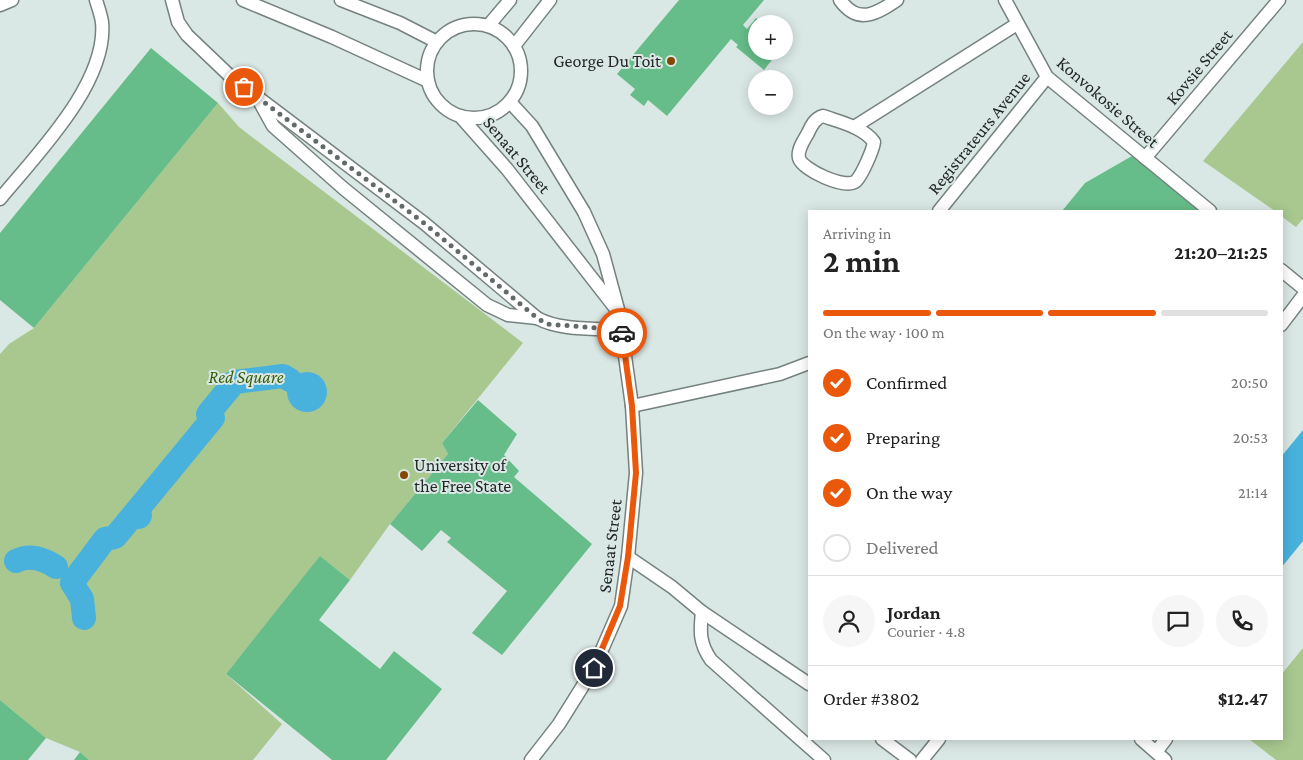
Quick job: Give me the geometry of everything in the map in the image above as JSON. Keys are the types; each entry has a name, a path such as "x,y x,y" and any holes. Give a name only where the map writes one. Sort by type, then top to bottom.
{"lane":[{"path":"0,5 12,0"},
{"path":"0,199 57,129 87,86 98,53 102,22 96,0"},
{"path":"172,0 178,22 187,36 231,77 424,223 537,318 547,324 622,330"},
{"path":"243,0 332,37 428,81 429,61 437,42 447,32 460,26 474,24 488,26 503,34 514,46 550,0"},
{"path":"341,0 400,24 437,42"},
{"path":"488,26 510,0"},
{"path":"840,0 847,9 865,16 880,11 897,0"},
{"name":"Konvokosie Street","path":"1005,0 1016,24 1047,77 1209,210"},
{"name":"Kovsie Street","path":"1145,158 1280,0"},
{"path":"854,127 1016,24"},
{"name":"Senaat Street","path":"460,116 471,118 487,116 502,109 510,102 518,89 522,75 520,60 514,46"},
{"name":"Registrateurs Avenue","path":"940,210 1047,77"},
{"name":"Senaat Street","path":"428,81 440,103 460,116 507,168 619,313"},
{"path":"256,96 273,126 342,188 487,305 508,315 537,318"},
{"name":"Senaat Street","path":"510,102 532,126 584,212 603,254 622,330 632,406 636,473 628,557 620,606 594,668 559,724 531,760"},
{"path":"823,116 854,127 870,136 874,142 873,149 856,181 842,184 806,168 801,162 800,151 812,124 819,117 823,116"},
{"path":"1283,272 1303,288"},
{"path":"1283,322 1303,296"},
{"path":"632,406 780,374 808,363"},
{"path":"628,557 672,587 702,612 808,683"},
{"path":"702,612 700,638 702,647 711,660 824,760"},
{"path":"883,740 910,760"},
{"path":"922,760 938,740"},
{"path":"1141,740 1161,756 1166,740"}],"green space":[{"path":"1303,42 1303,219 1296,227 1283,217 1283,210 1274,210 1203,161"},
{"name":"Red Square","path":"218,103 239,127 523,343 442,443 448,454 390,524 350,580 321,557 226,674 282,724 253,760 89,760 80,752 46,738 0,700 0,354 9,344 34,328"},
{"path":"1303,648 1303,760 1276,760 1250,740 1283,740 1283,673"}],"water":[{"path":"311,372 318,375 324,381 327,392 326,400 318,409 311,412 303,412 296,409 288,400 287,388 290,381 299,373"},
{"path":"1303,430 1303,541 1283,566 1283,455"},
{"path":"138,501 148,505 152,515 148,525 138,529 128,525 124,515 128,505"}],"building":[{"name":"George Du Toit","path":"679,0 764,0 751,15 748,15 748,19 743,25 747,29 748,28 748,57 736,47 738,45 731,39 667,116 648,100 644,106 630,95 635,89 617,74"},
{"path":"151,48 218,103 34,328 0,300 0,233"},
{"name":"George Du Toit","path":"752,60 772,60 764,70"},
{"path":"1132,156 1199,210 1063,210 1085,183"},
{"path":"478,400 517,434 504,455 519,471 514,477 592,544 502,655 472,633 507,591 447,542 451,538 441,530 422,551 390,524 448,454 442,443"},
{"path":"320,556 350,580 319,620 380,669 394,651 442,689 386,760 332,760 226,674"},
{"path":"0,700 46,738 28,760 0,760"},
{"path":"80,752 89,760 74,760"}],"waterway":[{"path":"84,618 82,599 72,583 105,539 115,537 213,418 208,414 234,382 283,376 290,380"},
{"path":"16,561 26,558 37,558 56,567"}],"way so far":[{"path":"244,87 424,223 537,318 547,324 622,330 622,333"}],"place":[{"name":"George Du Toit","path":"671,61"},
{"name":"University of the Free State","path":"404,475"}],"route":[{"path":"594,668 620,606 628,557 636,473 632,406 622,333"}]}
